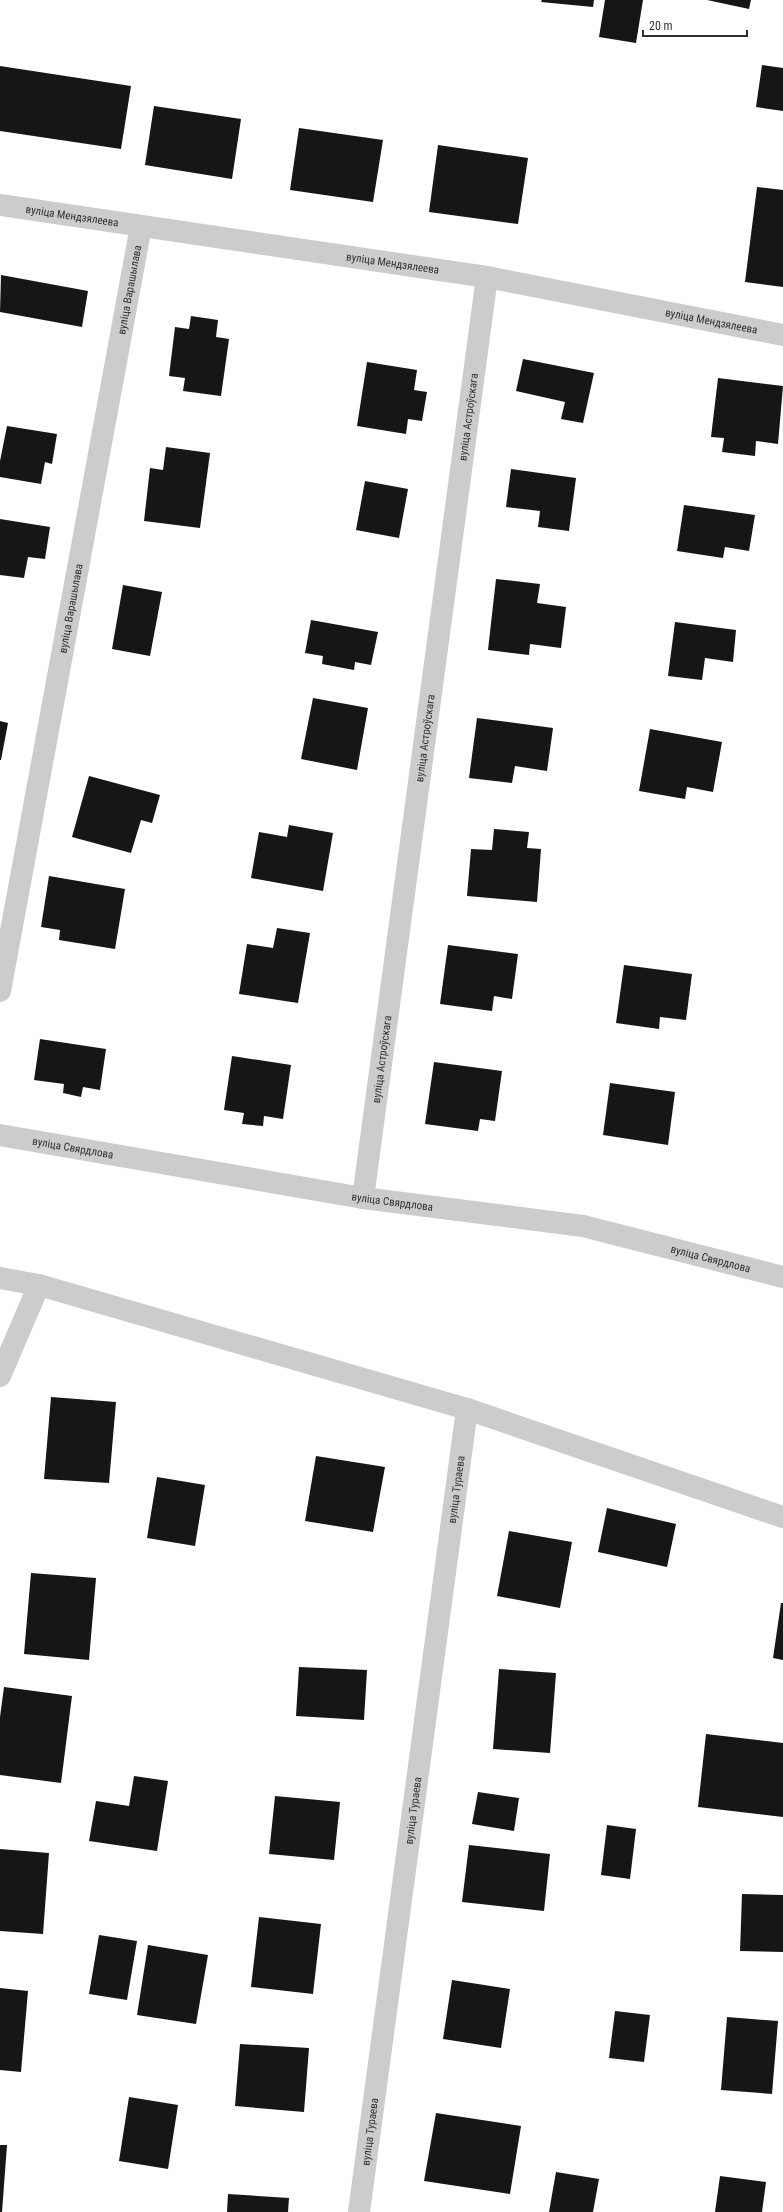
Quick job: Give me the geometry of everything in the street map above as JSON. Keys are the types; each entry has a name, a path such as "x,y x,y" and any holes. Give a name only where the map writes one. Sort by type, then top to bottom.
{"street":[{"name":"вуліца Мендзялеева","path":"0,205 487,277 783,335"},
{"name":"вуліца Варашылава","path":"0,991 140,226"},
{"name":"вуліца Астроўскага","path":"363,1198 487,277"},
{"name":"вуліца Свярдлова","path":"0,1135 363,1198 583,1226 783,1277"},
{"path":"0,1278 39,1285 467,1409 783,1516"},
{"path":"0,1376 39,1285"},
{"name":"вуліца Тураева","path":"359,2212 467,1409"}],"building":[{"path":"542,0 594,0 593,7 541,2"},
{"path":"605,0 643,0 636,43 599,37"},
{"path":"707,0 751,0 749,9"},
{"path":"762,65 783,68 783,111 756,107"},
{"path":"0,66 131,86 121,149 0,131"},
{"path":"154,106 241,119 232,179 145,165"},
{"path":"299,128 383,140 373,202 290,190"},
{"path":"438,145 528,158 518,224 429,212"},
{"path":"757,187 783,190 783,287 745,282"},
{"path":"1,275 88,291 82,327 0,312"},
{"path":"191,316 218,320 216,337 229,339 221,396 183,391 185,378 169,376 175,327 189,329"},
{"path":"523,359 594,373 583,423 561,419 565,402 516,391"},
{"path":"367,362 417,370 414,390 427,392 422,421 408,419 406,434 357,426"},
{"path":"718,378 783,386 778,444 756,441 755,456 722,452 724,438 711,437"},
{"path":"7,426 57,434 52,464 45,462 41,484 0,477 0,461"},
{"path":"166,447 210,453 200,528 144,521 150,468 163,470"},
{"path":"511,469 576,478 569,531 538,527 540,511 506,507"},
{"path":"365,481 408,489 399,538 356,530"},
{"path":"684,505 755,515 749,551 725,547 723,558 677,551"},
{"path":"0,519 50,527 45,559 28,557 24,578 0,575"},
{"path":"496,579 540,584 537,603 566,607 561,648 530,644 529,655 488,650"},
{"path":"123,585 162,592 150,656 112,649"},
{"path":"311,620 378,632 371,665 355,662 354,670 322,664 323,656 305,653"},
{"path":"675,622 736,630 733,662 705,658 702,680 668,676"},
{"path":"313,698 368,708 357,770 301,759"},
{"path":"477,718 553,728 547,771 515,766 512,783 469,778"},
{"path":"0,721 8,723 1,760 0,760"},
{"path":"650,729 722,742 713,792 687,787 685,799 639,791"},
{"path":"89,776 160,795 152,823 141,820 131,853 72,837"},
{"path":"289,825 333,833 323,891 251,878 259,832 287,837"},
{"path":"494,829 529,832 527,848 541,849 537,902 467,896 471,849 492,850"},
{"path":"49,876 125,889 115,949 59,940 60,930 41,927"},
{"path":"277,928 310,933 298,1003 239,994 247,944 273,948"},
{"path":"448,945 518,954 512,999 494,996 492,1011 440,1004"},
{"path":"624,965 692,974 686,1020 660,1017 659,1029 616,1023"},
{"path":"40,1039 106,1049 100,1090 83,1087 81,1097 63,1093 64,1084 34,1080"},
{"path":"232,1056 291,1065 283,1119 264,1116 263,1126 242,1124 244,1113 224,1110"},
{"path":"434,1062 502,1071 495,1121 480,1119 478,1131 425,1124"},
{"path":"610,1083 675,1092 668,1145 603,1135"},
{"path":"51,1397 116,1402 109,1483 44,1479"},
{"path":"316,1456 385,1467 373,1532 305,1521"},
{"path":"157,1477 205,1485 195,1546 147,1538"},
{"path":"607,1508 676,1524 667,1567 598,1552"},
{"path":"509,1531 572,1542 560,1608 497,1596"},
{"path":"31,1573 96,1578 89,1660 24,1654"},
{"path":"781,1603 783,1603 783,1660 773,1658"},
{"path":"299,1667 367,1670 364,1720 296,1716"},
{"path":"499,1669 556,1673 550,1753 493,1749"},
{"path":"4,1687 72,1696 61,1783 0,1775 0,1717"},
{"path":"706,1734 783,1743 783,1817 698,1807"},
{"path":"134,1776 168,1781 157,1851 89,1841 96,1801 129,1806"},
{"path":"478,1792 519,1798 514,1831 472,1824"},
{"path":"275,1796 340,1802 334,1860 269,1854"},
{"path":"607,1825 636,1829 630,1879 601,1875"},
{"path":"469,1845 550,1854 544,1911 462,1902"},
{"path":"0,1849 49,1853 43,1934 0,1931"},
{"path":"742,1894 783,1895 783,1952 740,1951"},
{"path":"259,1917 321,1924 313,1994 251,1987"},
{"path":"99,1935 137,1941 127,2000 89,1994"},
{"path":"148,1945 208,1955 196,2024 137,2015"},
{"path":"452,1980 510,1989 501,2048 443,2039"},
{"path":"0,1988 28,1991 21,2072 0,2070"},
{"path":"615,2011 650,2015 644,2062 609,2058"},
{"path":"727,2017 778,2021 772,2094 721,2090"},
{"path":"240,2044 309,2048 304,2112 235,2106"},
{"path":"129,2097 178,2105 168,2169 119,2161"},
{"path":"436,2113 521,2126 510,2194 424,2181"},
{"path":"0,2145 7,2145 2,2212 0,2212"},
{"path":"556,2172 599,2179 593,2212 549,2212"},
{"path":"720,2176 766,2182 762,2212 715,2212"},
{"path":"228,2194 289,2198 288,2212 227,2212"}]}
